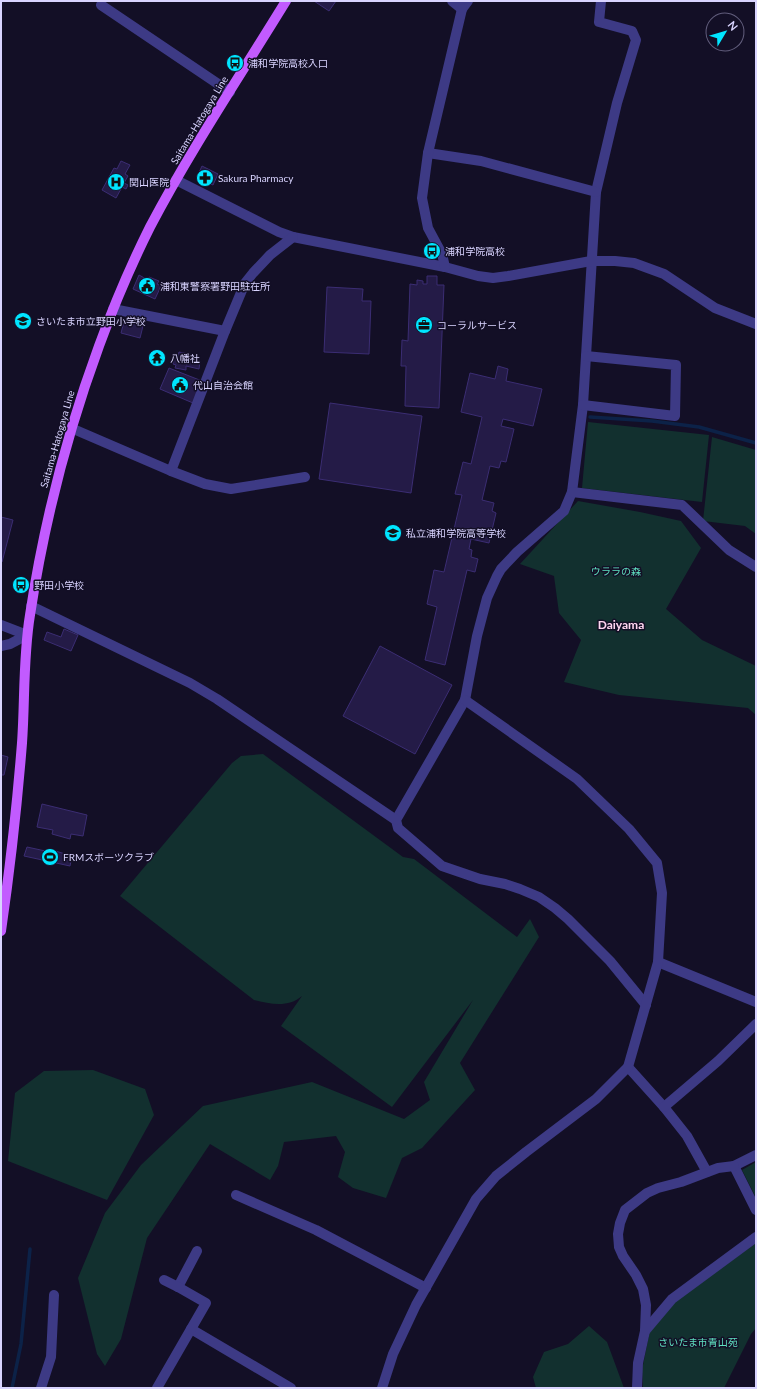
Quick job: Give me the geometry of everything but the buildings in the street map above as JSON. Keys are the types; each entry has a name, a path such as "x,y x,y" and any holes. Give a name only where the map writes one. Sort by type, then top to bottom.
{"main road":[{"name":"Saitama-Hatogaya Line","path":"1,931 9,875 22,743 27,635 31,606 53,499 82,391 113,309 150,228 176,180 286,1"}],"street":[{"path":"445,267 442,254 428,228 422,198 428,153 465,5 452,1"},
{"path":"396,820 465,700 477,636 487,598 497,576 501,569 517,552 564,512 572,492 582,413 596,192 617,103 636,40 632,31 599,22 601,1"},
{"path":"101,5 230,92"},
{"path":"428,153 481,161 596,192"},
{"path":"176,180 279,232 293,237 445,267 478,276 493,278 591,261 634,263 664,274 715,308 756,324"},
{"path":"171,471 245,283 270,255 293,237"},
{"path":"113,309 225,331"},
{"path":"582,413 675,416 676,365 586,356"},
{"path":"71,428 205,484 231,489 305,477"},
{"path":"572,492 682,505 730,550 756,567"},
{"path":"31,606 190,684 217,699 396,820 398,828 442,866 480,879 505,884 520,889 555,908 610,961 646,1005"},
{"path":"1,625 27,635"},
{"path":"1,646 10,644 27,635"},
{"path":"382,1388 393,1354 416,1305 476,1199 496,1176 596,1099 628,1067 658,962 662,893 657,863 629,829 577,779 465,700"},
{"path":"658,962 756,1002"},
{"path":"664,1107 718,1061 756,1024"},
{"path":"628,1067 664,1107 686,1136 707,1172"},
{"path":"637,1388 638,1363 645,1331 646,1305 643,1288 619,1247 618,1234 625,1210 647,1193 658,1188 681,1182 718,1168 734,1166 756,1155"},
{"path":"734,1166 756,1210"},
{"path":"236,1195 316,1230 426,1288"},
{"path":"645,1331 672,1299 756,1237"},
{"path":"178,1287 197,1250"},
{"path":"157,1388 206,1303 164,1280"},
{"path":"41,1388 51,1356 54,1294"},
{"path":"191,1329 291,1388"}],"green space":[{"path":"588,422 709,435 702,502 582,488"},
{"path":"712,437 756,450 756,534 745,526 703,521"},
{"name":"ウララの森","path":"578,501 681,521 701,548 666,609 702,640 756,666 756,715 748,708 619,695 564,682 581,640 559,613 554,576 520,564"},
{"path":"263,754 403,857 414,859 517,937 530,919 539,937 460,1063 475,1090 422,1148 402,1158 386,1198 353,1188 338,1177 345,1152 336,1136 284,1142 278,1166 270,1180 210,1144 147,1238 121,1339 105,1366 97,1354 78,1278 105,1213 141,1165 203,1106 312,1082 404,1119 430,1100 424,1082 473,1000 392,1107 281,1026 302,996 297,1000 285,1004 273,1004 254,1000 120,896 232,763 241,756"},
{"path":"93,1070 145,1089 154,1115 107,1200 8,1161 15,1093 44,1071"},
{"path":"756,1162 756,1198 742,1170"},
{"name":"さいたま市青山苑","path":"756,1243 756,1328 751,1334 724,1388 643,1388 642,1370 650,1330 674,1303"},
{"path":"589,1326 607,1342 624,1388 536,1388 533,1377 544,1352 568,1344"}],"waterway":[{"path":"590,417 652,421 699,427 756,443"},
{"path":"12,1388 21,1344 30,1249"}],"place":[{"name":"浦和学院高校入口","path":"235,63"},
{"name":"Sakura Pharmacy","path":"205,178"},
{"name":"関山医院","path":"116,182"},
{"name":"浦和学院高校","path":"432,251"},
{"name":"浦和東警察署野田駐在所","path":"147,286"},
{"name":"さいたま市立野田小学校","path":"23,321"},
{"name":"コーラルサービス","path":"424,325"},
{"name":"八幡社","path":"157,358"},
{"name":"代山自治会館","path":"180,385"},
{"name":"私立浦和学院高等学校","path":"393,533"},
{"name":"野田小学校","path":"21,585"},
{"name":"FRMスポーツクラブ","path":"50,857"}],"district":[{"name":"Daiyama","path":"621,624"}]}
